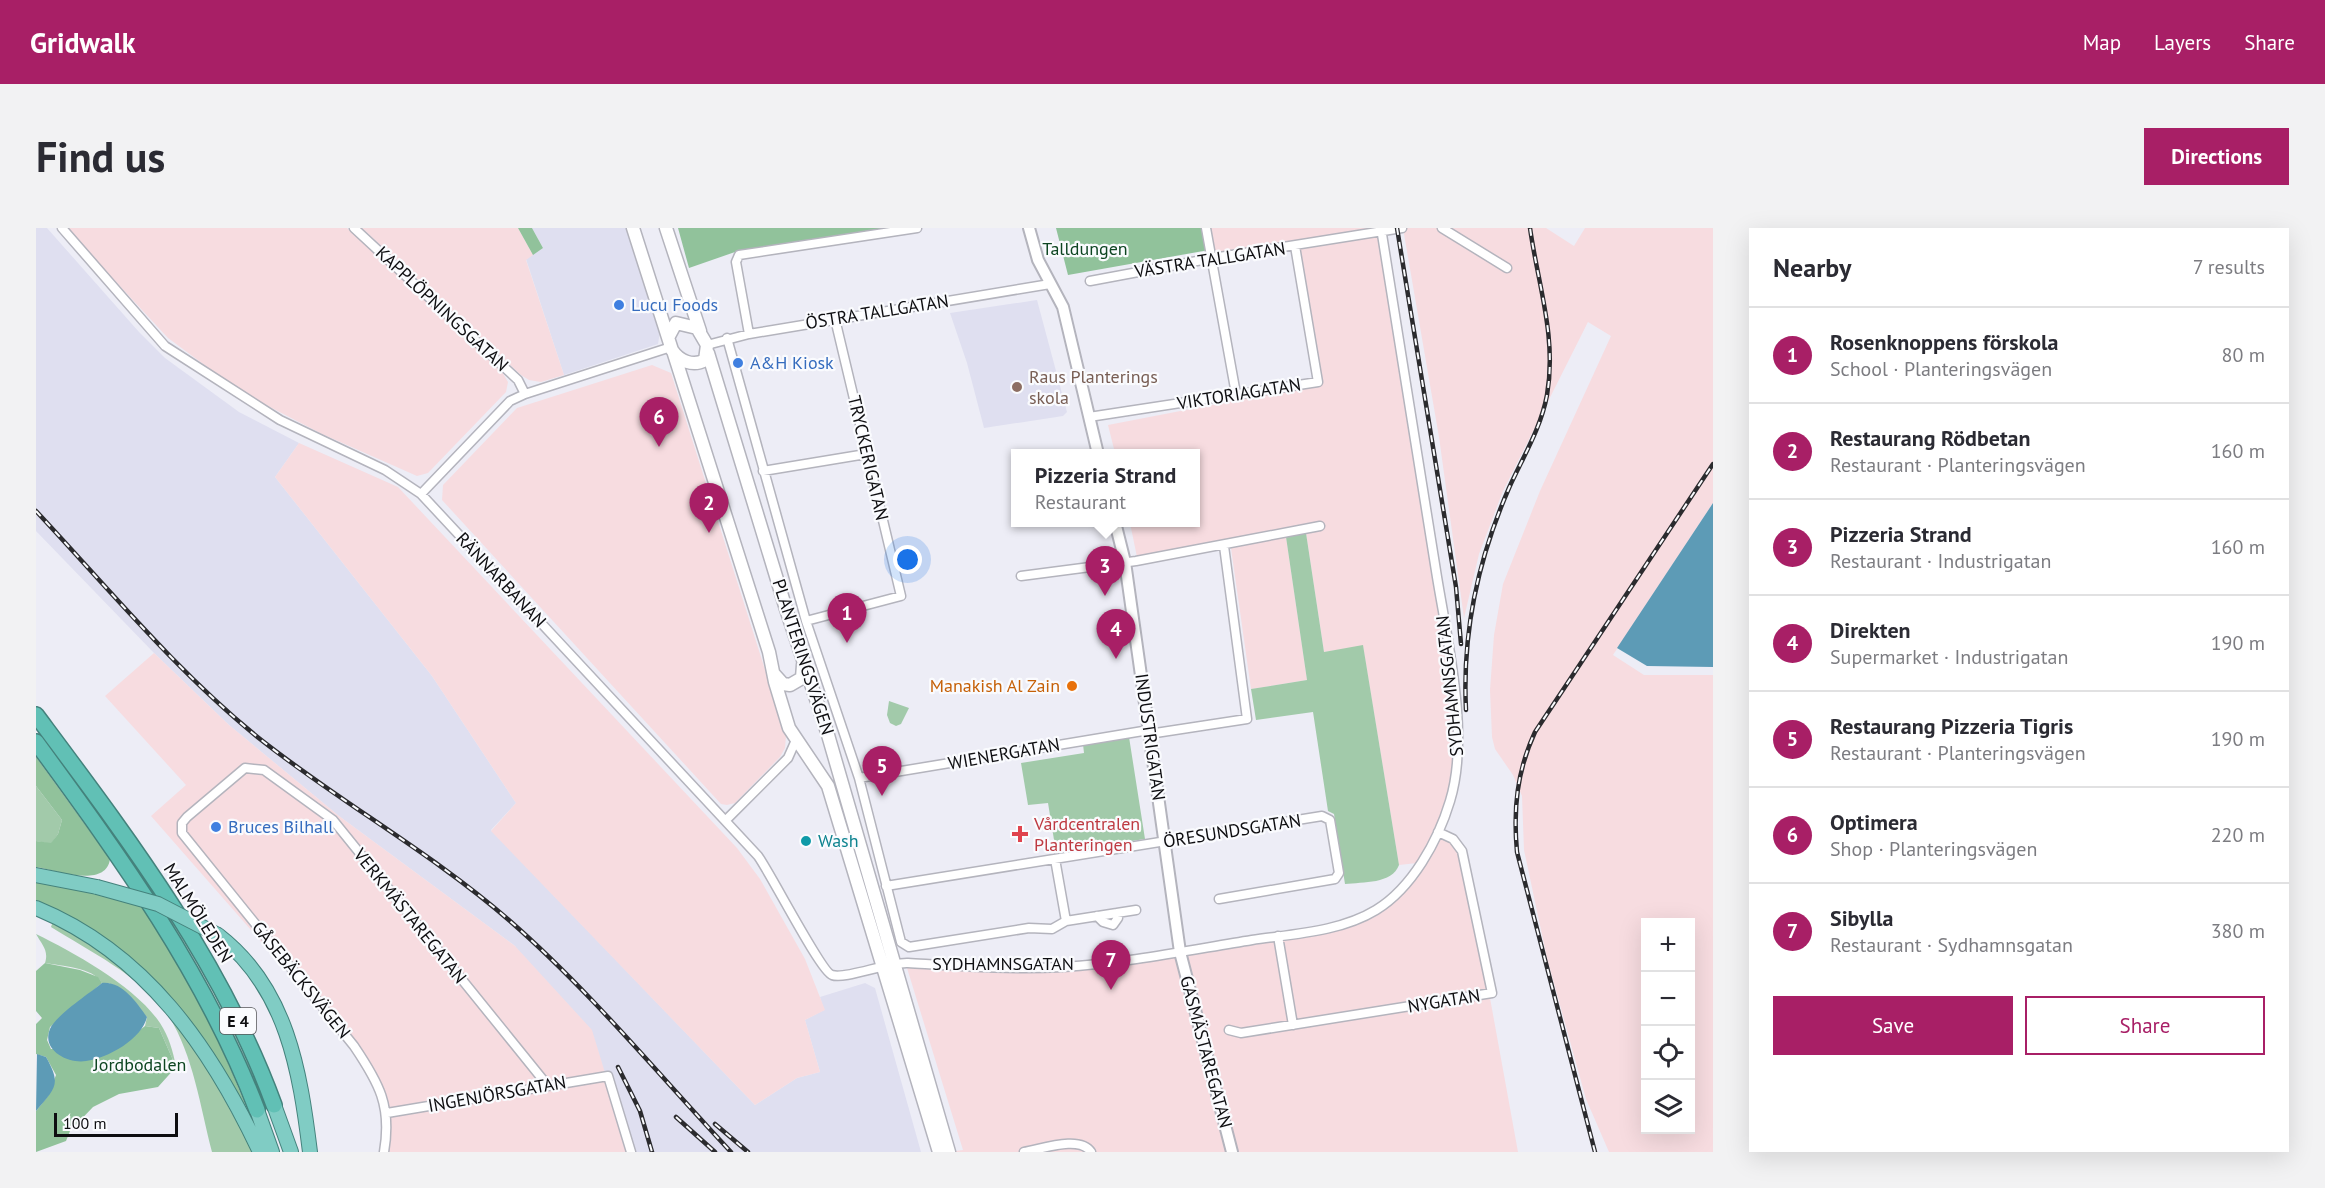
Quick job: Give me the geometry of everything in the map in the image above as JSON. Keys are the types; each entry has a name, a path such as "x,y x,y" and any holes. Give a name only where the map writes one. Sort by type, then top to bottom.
{"highway":[{"name":"MALMÖLEDEN","path":"36,715 133,846 195,942 238,1022 274,1105 291,1152"},
{"name":"MALMÖLEDEN","path":"36,742 118,854 183,957 231,1048 272,1152"},
{"path":"36,875 97,886 158,904 218,935 236,949 261,978 284,1023 297,1068 310,1152"},
{"path":"36,908 92,936 126,961 159,992 184,1022 219,1074 260,1152"}],"main road":[{"name":"PLANTERINGSVÄGEN","path":"633,228 769,652 789,728 811,757 828,786 888,964"},
{"path":"666,228 707,349 705,360 699,363 689,363 671,346 676,323 693,325 700,331"},
{"name":"PLANTERINGSVÄGEN","path":"707,349 828,735 888,964"},
{"path":"773,673 786,685 801,680 804,672 802,658"},
{"path":"888,964 949,1152"},
{"path":"926,1086 939,1152"}],"street":[{"name":"RÄNNARBANAN","path":"62,228 165,346 280,420 384,470 421,494 726,820 769,872 819,963 827,973 839,976 888,964"},
{"name":"KAPPLÖPNINGSGATAN","path":"354,228 518,380 525,394"},
{"path":"749,334 737,258 917,228"},
{"path":"1029,228 1038,260 1063,307 1097,449"},
{"path":"1206,228 1236,394"},
{"name":"VÄSTRA TALLGATAN","path":"1090,281 1213,258 1402,228"},
{"path":"1442,228 1507,268"},
{"name":"SYDHAMNSGATAN","path":"888,964 1064,967 1180,952 1342,924 1377,909 1407,882 1438,832 1455,782 1459,740 1444,622 1382,230"},
{"name":"VIKTORIAGATAN","path":"1089,417 1318,382 1295,246"},
{"name":"ÖSTRA TALLGATAN","path":"707,349 727,338 1050,284"},
{"name":"TRYCKERIGATAN","path":"806,621 901,596 835,319"},
{"name":"PLANTERINGSVÄGEN","path":"727,338 806,621 859,778 903,945 909,947 1029,928 1052,929 1066,921"},
{"path":"421,494 510,401 671,346"},
{"path":"763,471 866,454"},
{"path":"1021,576 1224,546 1236,540 1320,526"},
{"name":"INDUSTRIGATAN","path":"1116,527 1125,562 1180,952"},
{"name":"WIENERGATAN","path":"859,778 1247,718 1224,546"},
{"name":"PLANTERINGSVÄGEN","path":"726,820 788,758 796,740"},
{"name":"VERKMÄSTAREGATAN","path":"182,823 245,768 264,770 333,820 548,1086"},
{"name":"ÖRESUNDSGATAN","path":"886,886 1322,816 1328,818 1339,873 1335,879 1219,899"},
{"name":"GÅSEBÄCKSVÄGEN","path":"182,823 182,833 354,1046 379,1085 387,1113 388,1130 384,1152"},
{"name":"NYGATAN","path":"1229,1030 1241,1033 1492,993 1462,851 1453,839 1438,832"},
{"path":"1055,859 1066,921 1136,910"},
{"path":"1278,936 1293,1025"},
{"name":"GASMÄSTAREGATAN","path":"1180,952 1232,1152"},
{"name":"INGENJÖRSGATAN","path":"387,1113 608,1076 631,1152"},
{"path":"1024,1152 1074,1143 1086,1145 1091,1152"}],"shaded area":[{"path":"36,228 47,228 165,358 239,412 299,443 275,477 432,676 516,803 491,830 755,1105 797,1078 820,1072 805,1020 824,1010 820,997 865,983 875,988 921,1152 629,1152 515,946 339,816 229,725 154,653 36,531"},
{"path":"66,228 347,228 502,372 508,382 506,392 428,473 417,476 322,434 241,392 168,338"},
{"path":"362,228 518,228 533,255 526,260 564,375 541,382 529,380 521,375"},
{"path":"532,228 627,228 660,332 658,344 564,375 526,259 543,248"},
{"path":"1210,228 1378,228 1216,257"},
{"path":"1403,228 1546,228 1574,246 1585,228 1713,228 1713,503 1613,655 1644,675 1713,675 1713,1152 1609,1152 1586,1099 1547,958 1524,850 1522,796 1513,775 1495,749 1492,737 1490,690 1494,635 1503,584 1540,491 1611,336 1588,322 1503,491 1479,554 1464,618 1439,437"},
{"path":"1380,235 1445,645 1457,740 1448,802 1417,863 1399,865 1363,646 1324,652 1306,533 1286,537 1307,680 1251,689 1230,541 1137,557 1131,527 1200,527 1200,449 1114,449 1108,425 1319,384 1298,249"},
{"name":"Raus Planterings skola","path":"1037,300 1067,412 1063,416 984,428 967,363 950,313"},
{"path":"652,365 671,373 786,736 785,748 780,757 735,803 727,805 721,804 442,500 443,485 517,408"},
{"path":"299,443 398,487 737,848 760,879 805,959 825,1010 805,1020 820,1072 797,1078 755,1105 491,831 516,803 432,676 275,477"},
{"path":"154,653 229,725 339,816 515,946 592,1030 629,1152 388,1152 381,1084 293,978 151,816 186,785 105,696"},
{"path":"1440,836 1451,841 1458,852 1490,998 1518,1152 948,1152 963,1150 907,968 1020,972 1276,940 1379,912"}],"green space":[{"path":"518,228 532,228 543,248 533,255"},
{"path":"678,228 885,228 735,252 689,268"},
{"name":"Talldungen","path":"1056,228 1203,228 1209,250 1068,275"},
{"path":"1306,533 1324,652 1363,645 1399,865 1390,876 1376,881 1345,884 1334,814 1328,811 1313,712 1256,720 1251,689 1307,680 1286,537"},
{"path":"889,701 909,708 901,724 896,726 890,723 887,715"},
{"path":"1129,737 1145,839 1056,852 1048,803 1028,805 1021,763 1084,753 1083,744"},
{"path":"36,757 110,859 106,868 99,873 90,876 67,874 36,867 36,841 51,843 58,834 62,820 36,786"},
{"path":"36,786 62,820 58,834 51,844 36,841"},
{"path":"36,881 86,890 142,906 191,987 232,1072 255,1130 149,975 99,934 63,913 36,902"},
{"path":"53,921 97,945 168,1009 206,1067 254,1152 212,1152 189,1062 183,1044 166,1012 142,986 128,975 51,927"},
{"path":"36,934 104,972 136,997 163,1028 176,1067 159,1028 145,1026 147,1017 109,983 102,983 84,970 45,963 45,951"},
{"name":"Jordbodalen","path":"45,963 80,970 98,977 102,983 50,1027 47,1040 51,1049 118,1048 145,1026 159,1028 176,1067 158,1087 119,1094 93,1107 70,1131 66,1141 36,1152 36,1111 48,1096 56,1075 46,1057 36,1054 36,1024 42,1018 36,1011 36,971"}],"water":[{"path":"1713,503 1713,667 1647,666 1617,648"},
{"path":"102,983 116,985 128,994 147,1017 144,1025 131,1040 114,1052 86,1061 64,1058 49,1043 50,1029 65,1011"},
{"path":"37,1054 46,1057 55,1080 52,1091 36,1111"}],"railway":[{"path":"1397,228 1456,587 1461,644"},
{"path":"1466,710 1467,652 1474,596 1498,515 1536,431 1547,395 1550,352 1548,332 1530,228"},
{"path":"1595,1152 1517,852 1516,805 1520,776 1535,732 1713,464"},
{"path":"36,511 144,629 229,713 322,785 418,850 480,896 540,948 596,1005 731,1152"},
{"path":"618,1067 640,1111 652,1152"},
{"path":"676,1117 715,1152"},
{"path":"715,1124 748,1152"}],"place":[{"name":"Lucu Foods","path":"619,305"},
{"name":"A&H Kiosk","path":"738,363"},
{"name":"Raus Planterings skola","path":"1017,387"},
{"name":"Optimera","path":"659,447"},
{"name":"Restaurang Rödbetan","path":"709,533"},
{"name":"Pizzeria Strand","path":"1105,596"},
{"name":"Rosenknoppens förskola","path":"847,643"},
{"name":"Direkten","path":"1116,659"},
{"name":"Manakish Al Zain","path":"1072,686"},
{"name":"Restaurang Pizzeria Tigris","path":"882,796"},
{"name":"Bruces Bilhall","path":"216,827"},
{"name":"Vårdcentralen Planteringen","path":"1020,834"},
{"name":"Wash","path":"806,841"},
{"name":"Sibylla","path":"1111,990"}]}
